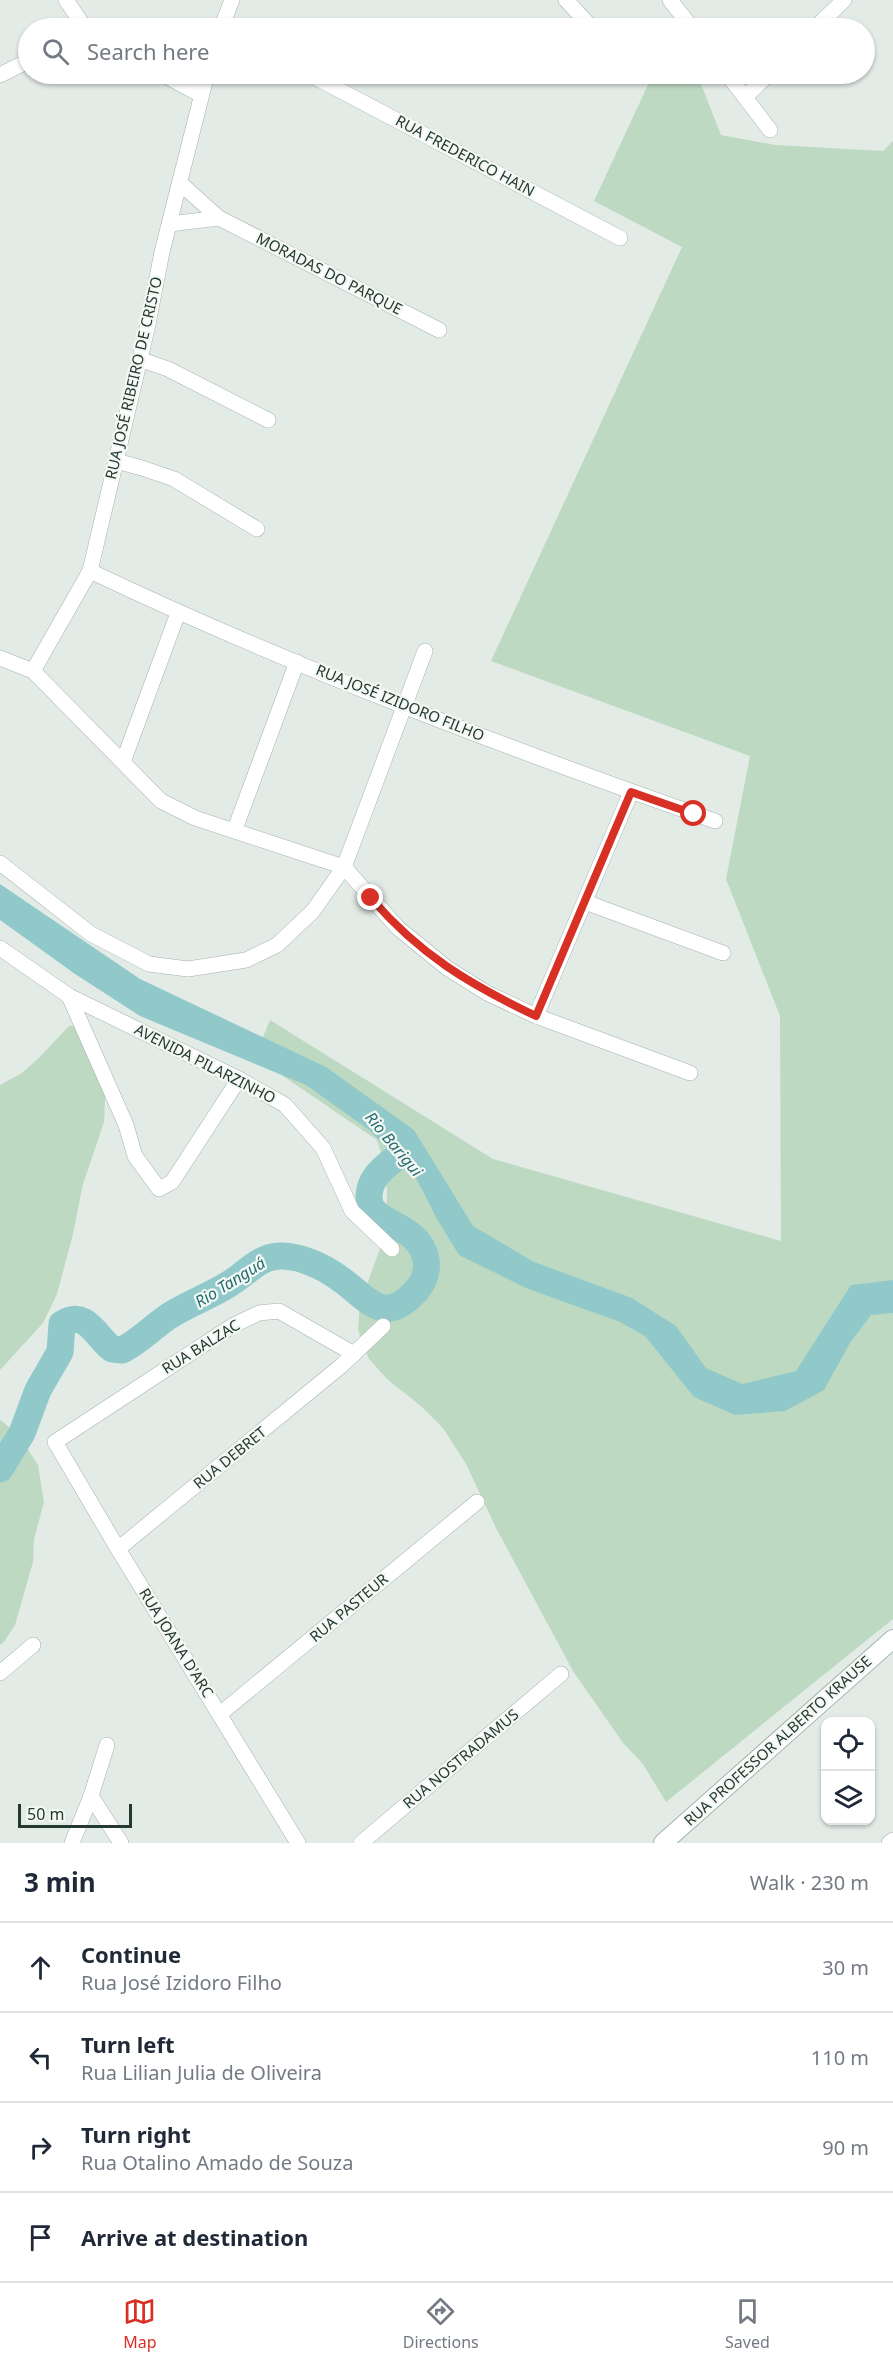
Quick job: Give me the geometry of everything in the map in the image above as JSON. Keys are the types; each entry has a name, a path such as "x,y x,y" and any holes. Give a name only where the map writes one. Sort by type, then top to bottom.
{"street":[{"path":"66,0 78,18"},
{"path":"226,18 232,0"},
{"path":"566,0 583,18"},
{"path":"670,0 684,18"},
{"path":"825,18 844,0"},
{"path":"0,75 18,66"},
{"path":"181,84 201,95"},
{"name":"RUA JOSÉ RIBEIRO DE CRISTO","path":"33,671 90,571 140,359 162,252 204,84"},
{"name":"RUA FREDERICO HAIN","path":"328,84 620,238"},
{"path":"735,84 770,130"},
{"path":"745,97 759,84"},
{"name":"MORADAS DO PARQUE","path":"180,183 219,218 439,330"},
{"path":"170,224 219,218"},
{"path":"140,359 168,369 268,420"},
{"path":"116,461 174,479 257,529"},
{"name":"RUA JOSÉ IZIDORO FILHO","path":"90,571 178,613 405,706 715,822"},
{"path":"123,762 178,613"},
{"path":"0,863 91,934 149,964 188,969 246,960 277,945 313,911 344,867 425,651"},
{"path":"0,658 33,671 161,801 195,818 344,867 398,928 447,968 487,993 536,1016 690,1073"},
{"path":"235,830 297,662"},
{"path":"536,1016 631,792"},
{"path":"585,902 723,952"},
{"name":"AVENIDA PILARZINHO","path":"0,948 69,996 238,1079 285,1105 323,1148 352,1211 392,1249"},
{"path":"69,996 126,1125 135,1156 159,1189 172,1182 238,1079"},
{"name":"RUA BALZAC","path":"55,1442 232,1326 259,1313 279,1311 354,1354"},
{"name":"RUA DEBRET","path":"118,1550 341,1366 383,1326"},
{"name":"RUA JOANA D'ARC","path":"55,1442 118,1550 298,1843"},
{"name":"RUA PASTEUR","path":"220,1714 477,1502"},
{"name":"RUA PROFESSOR ALBERTO KRAUSE","path":"663,1843 893,1639"},
{"path":"0,1673 33,1645"},
{"name":"RUA NOSTRADAMUS","path":"361,1843 561,1674"},
{"path":"72,1843 91,1796 107,1745"},
{"path":"91,1796 121,1843"},
{"path":"889,1843 893,1840"}],"green space":[{"path":"648,84 701,84 721,135 775,145 883,151 893,141 893,1619 666,1802 643,1764 623,1743 573,1671 496,1528 466,1464 443,1428 422,1407 387,1379 369,1359 358,1330 360,1303 380,1249 386,1219 385,1165 377,1140 255,1057 270,1020 493,1159 781,1241 780,1016 726,879 750,756 491,661 682,247 594,201"},
{"path":"89,1023 103,1055 106,1082 104,1122 83,1184 57,1294 43,1323 0,1370 0,1085 22,1073 69,1026"},
{"path":"0,1420 17,1433 38,1465 44,1502 34,1539 33,1562 15,1625 0,1645"}],"water":[{"name":"Rio Barigui","path":"0,884 140,979 326,1067 414,1130 473,1226 534,1262 632,1298 676,1326 706,1368 742,1384 796,1371 851,1285 893,1280 893,1313 871,1315 850,1343 824,1390 785,1411 735,1415 694,1397 645,1336 620,1322 526,1288 459,1255 414,1174 369,1130 306,1085 140,1016 75,974 0,920"}],"waterway":[{"name":"Rio Tanguá","path":"0,1469 22,1433 38,1390 60,1352 62,1324 70,1320 78,1319 84,1322 112,1349 122,1350 169,1316 229,1284 259,1262 280,1256 295,1257 319,1266 375,1305 393,1308 403,1303 420,1286 426,1269 426,1260 422,1248 414,1238 377,1214 371,1206 369,1197 376,1177 403,1152"}],"route":[{"path":"371,898 398,928 447,968 487,993 536,1016 631,792 694,814"}]}
